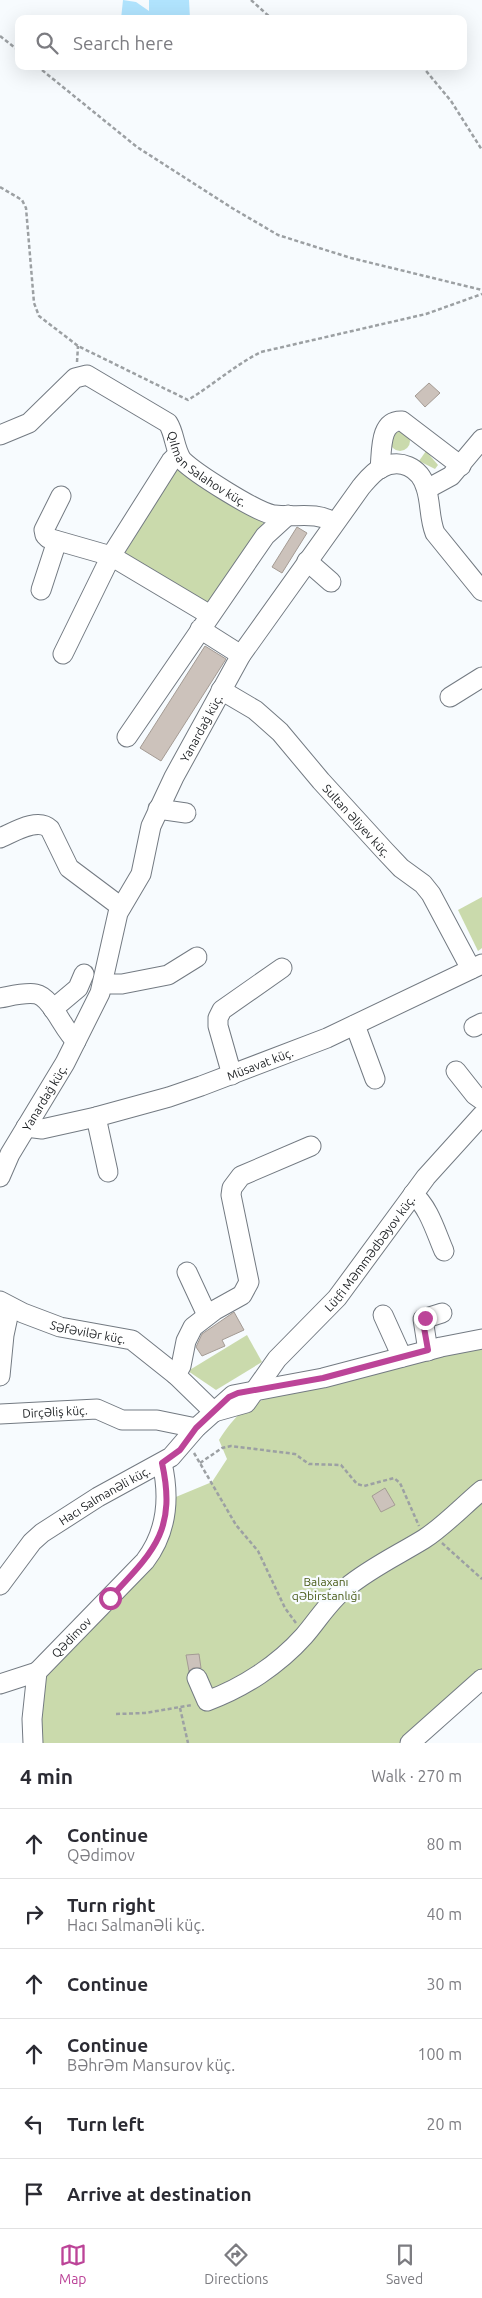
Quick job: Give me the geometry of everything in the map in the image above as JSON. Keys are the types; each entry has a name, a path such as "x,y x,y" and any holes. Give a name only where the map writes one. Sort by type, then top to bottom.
{"street":[{"name":"Qılman Salahov küç.","path":"0,435 29,423 75,378 87,374 168,423 172,428 178,454 190,467 263,512 276,515 319,515 334,522"},
{"path":"461,466 402,420 395,420 388,425 382,442 380,468 393,464 409,466 417,472 426,489 430,517 435,533 482,591"},
{"path":"409,466 423,437"},
{"path":"426,489 446,480 461,466 482,439"},
{"path":"63,654 111,556 178,454"},
{"name":"Yanardağ küç.","path":"0,1177 10,1154 76,1041 103,984 116,920 121,907 141,874 151,826 158,809 221,690 241,655 334,522 361,486 380,468"},
{"path":"61,496 44,530 45,535 57,541 111,556 205,622 241,655"},
{"path":"127,737 265,536 288,515"},
{"path":"41,590 57,541"},
{"path":"307,561 331,582"},
{"path":"450,697 482,678"},
{"name":"Sultan Əliyev küç.","path":"221,690 255,710 280,732 321,781 400,868 423,884 476,967"},
{"path":"158,809 186,813"},
{"path":"0,838 38,823 46,825 50,829 69,868 121,907"},
{"path":"103,984 122,984 168,975 197,957"},
{"name":"Müsavat küç.","path":"26,1127 42,1129 96,1117 169,1097 305,1048 476,967"},
{"path":"232,1074 218,1026 218,1018 222,1010 282,968"},
{"path":"53,1009 78,988 84,974"},
{"path":"0,998 38,994 45,999 68,1034 76,1041"},
{"path":"355,1025 375,1079"},
{"path":"456,1071 475,1095 482,1100"},
{"path":"96,1117 108,1172"},
{"name":"Lütfi Məmmədbəyov küç.","path":"214,1412 241,1406 256,1390 277,1359 337,1298 436,1164 481,1120"},
{"path":"176,1375 181,1366 188,1335 198,1322 242,1295 249,1282 231,1194 235,1181 241,1176 311,1146"},
{"path":"413,1194 420,1199 444,1251"},
{"path":"187,1272 207,1315"},
{"path":"0,1376 5,1304"},
{"name":"Səfəvilər küç.","path":"5,1304 60,1327 132,1340 176,1375 214,1412"},
{"path":"428,1350 423,1319 442,1313"},
{"path":"383,1315 402,1357"},
{"path":"256,1390 323,1378 428,1350 482,1339"},
{"name":"Dirçəliş küç.","path":"0,1414 97,1409 122,1420 158,1420 191,1434"},
{"name":"Hacı Salmanəli küç.","path":"0,1585 32,1542 52,1525 98,1497 162,1463 175,1453 191,1434 214,1412"},
{"name":"Qədimov","path":"37,1672 153,1550 164,1522 167,1501 162,1463"},
{"path":"197,1678 207,1701 247,1684 298,1643 337,1595 369,1571 428,1536 482,1490"},
{"path":"0,1684 37,1672 32,1719 33,1743"},
{"path":"410,1743 482,1679"}],"path":[{"path":"251,0 268,15"},
{"path":"0,36 15,48"},
{"path":"42,70 137,147 232,208 278,234 351,258 482,290"},
{"path":"425,70 451,102 482,150"},
{"path":"0,187 22,200 26,208 34,304 39,316 78,346 188,400 209,388 244,361 261,352 426,314 482,294"},
{"path":"191,1434 200,1463 236,1525 258,1551 285,1608 306,1634"},
{"path":"200,1463 222,1448 231,1446 295,1454 310,1464 341,1466 357,1484 364,1486 394,1478 400,1483 428,1536 482,1579"},
{"path":"116,1714 145,1713 180,1708 207,1701"},
{"path":"180,1708 188,1743"}],"green space":[{"path":"400,431 407,434 410,441 407,448 400,451 393,448 390,441 393,434"},
{"path":"426,451 438,465 435,469 419,461"},
{"path":"177,468 264,522 209,606 125,553"},
{"path":"482,897 482,948 478,951 458,910"},
{"path":"247,1335 262,1362 216,1390 188,1371"},
{"name":"Balaxanı qəbirstanlığı","path":"482,1344 482,1672 404,1743 39,1743 42,1682 59,1660 119,1593 171,1499 212,1482 227,1459 219,1440 245,1409 283,1393"}],"water":[{"path":"123,0 136,2 149,11 149,0 189,0 190,15 121,15"}],"building":[{"path":"429,383 440,393 425,407 415,396"},
{"path":"297,527 307,533 282,573 272,567"},
{"path":"205,646 226,659 161,761 140,748"},
{"path":"234,1312 244,1330 222,1340 225,1346 202,1356 196,1347 202,1334"},
{"path":"385,1488 395,1505 381,1512 372,1496"},
{"path":"199,1654 201,1668 193,1668 189,1671 186,1655"}],"route":[{"path":"110,1598 145,1561 158,1540 164,1522 167,1501 166,1480 162,1463 180,1450 196,1428 229,1397 238,1393 323,1378 428,1350 423,1322 425,1318"}]}
